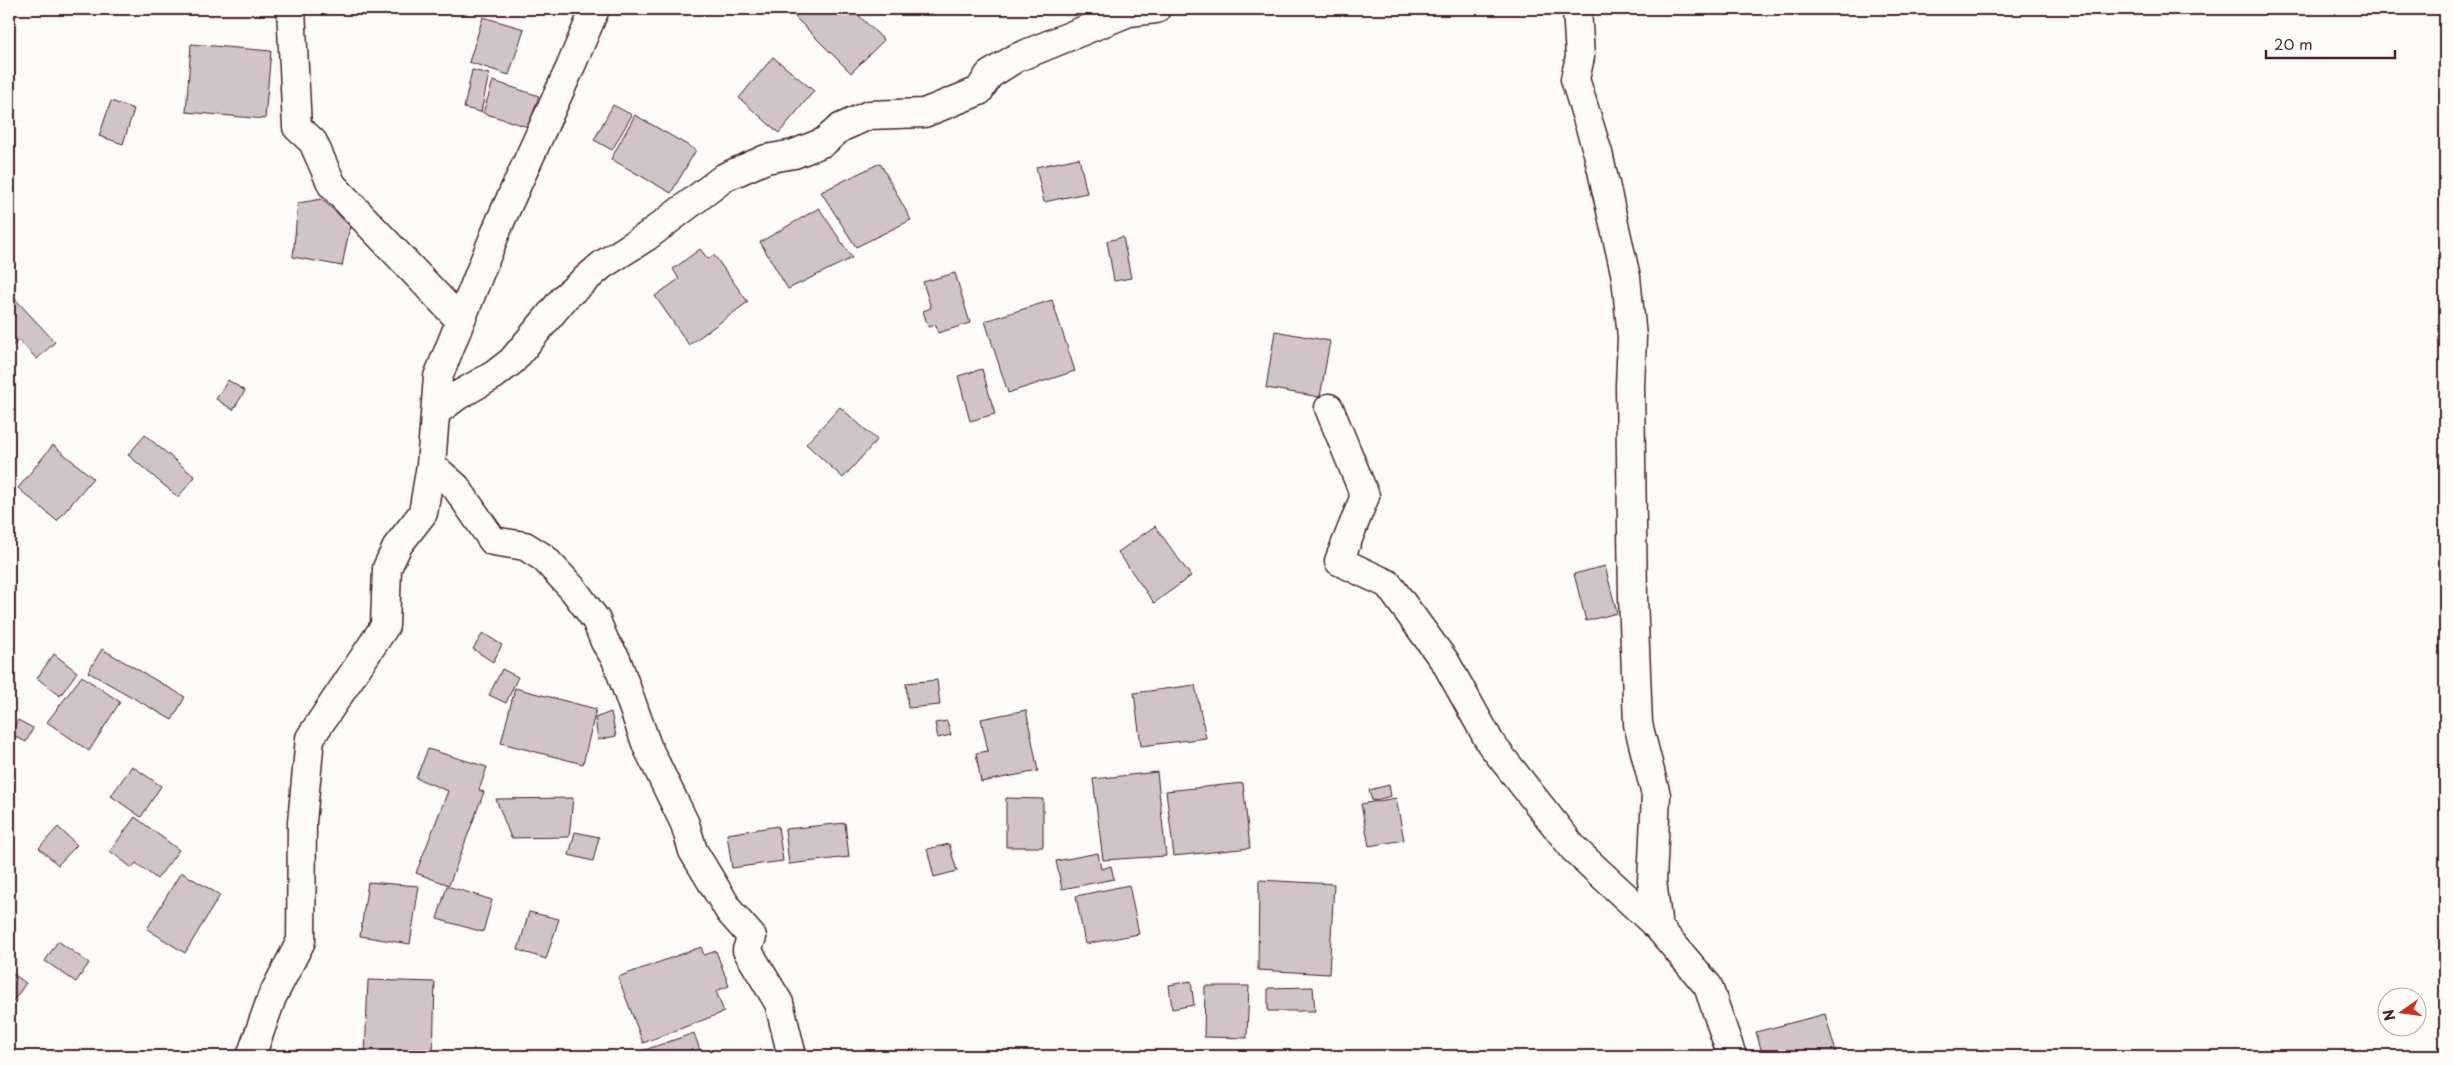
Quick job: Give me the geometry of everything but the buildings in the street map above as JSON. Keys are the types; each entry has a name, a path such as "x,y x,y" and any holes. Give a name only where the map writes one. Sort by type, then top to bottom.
{"street":[{"path":"290,9 296,127 313,142 332,185 460,320"},
{"path":"251,1056 272,998 301,941 302,822 310,738 385,626 387,568 398,545 423,513 437,411 438,377 500,222 595,9"},
{"path":"437,411 456,396 494,375 512,361 565,297 602,265 646,237 726,177 766,160 794,154 824,142 840,128 868,115 924,114 979,91 989,74 1016,58 1129,12 1156,9"},
{"path":"1577,9 1580,57 1575,79 1598,153 1626,277 1632,336 1630,386 1632,558 1638,714 1656,795 1652,881 1658,927"},
{"path":"1329,408 1365,496 1339,561 1388,584 1446,663 1491,744 1574,849 1658,927 1708,986 1732,1056"},
{"path":"431,465 456,487 493,541 525,546 544,558 572,589 596,620 616,659 647,746 685,824 694,852 730,912 752,937 747,950 780,1003 792,1056"}]}
